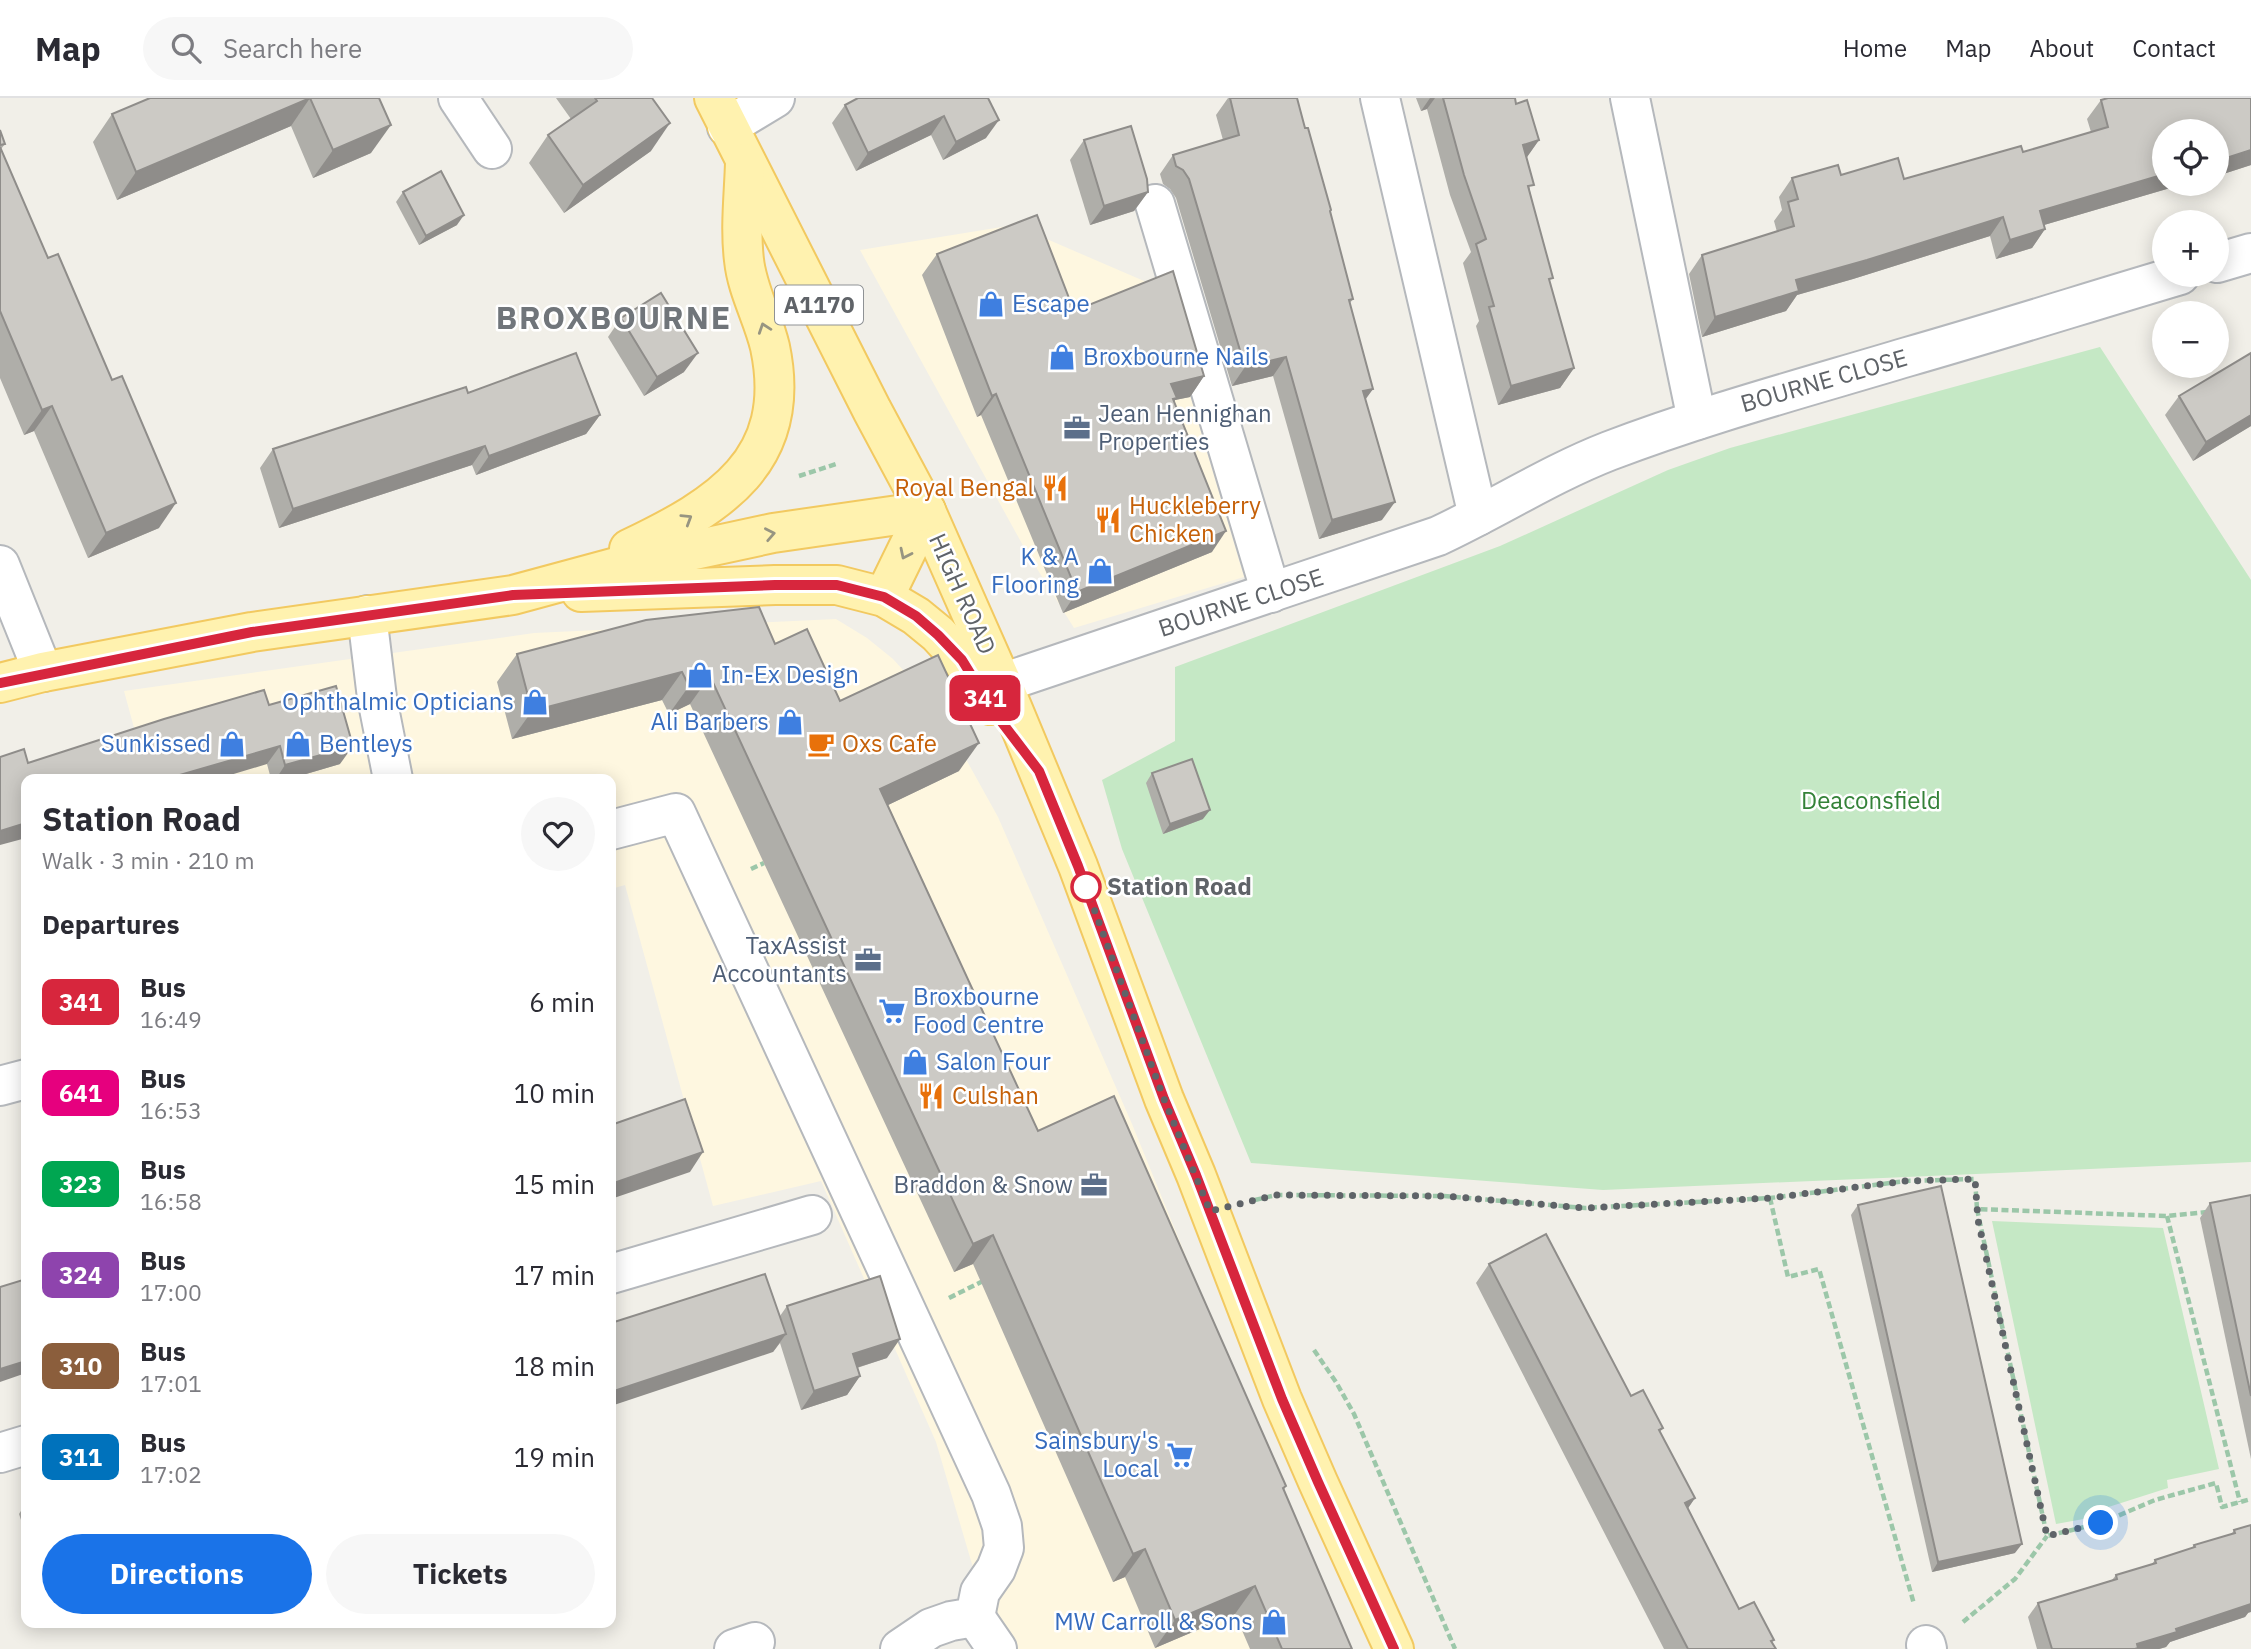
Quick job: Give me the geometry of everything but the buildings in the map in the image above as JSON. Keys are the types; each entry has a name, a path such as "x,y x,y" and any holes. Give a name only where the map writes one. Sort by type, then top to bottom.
{"main road":[{"name":"A1170","path":"721,113 926,512"},
{"path":"513,595 673,528 712,504 735,485 762,448 772,412 776,383 769,345 744,261 742,221 745,162"},
{"path":"513,595 621,566 773,533 926,512"},
{"path":"884,597 926,512"},
{"name":"HIGH ROAD","path":"926,512 1002,683 1078,866 1164,1099 1313,1470 1394,1649"},
{"path":"0,683 252,632 513,595 837,585 884,597 931,628 962,660 994,712 1039,771"}],"street":[{"path":"458,98 492,149"},
{"path":"721,113 775,98"},
{"path":"1380,98 1478,516"},
{"path":"1630,98 1697,420"},
{"path":"1155,204 1271,593"},
{"path":"2229,259 2251,253"},
{"name":"BOURNE CLOSE","path":"1002,683 1438,536 1555,475 1607,452 1734,407 2152,284"},
{"path":"0,565 43,673"},
{"path":"367,615 377,698 392,774"},
{"path":"616,829 676,813 911,1318 991,1494 1002,1526 1004,1548 996,1569 981,1592 975,1618 997,1649"},
{"path":"0,1086 21,1080"},
{"path":"616,1273 811,1215"},
{"path":"0,1453 21,1447"},
{"path":"901,1649 931,1628 951,1621 975,1618"}],"path":[{"path":"799,476 836,464"},
{"path":"1210,1211 1276,1195 1444,1196 1585,1208 1770,1198 1906,1181 1975,1179 1977,1209 2047,1536"},
{"path":"1770,1198 1788,1277 1819,1269 1925,1642 1966,1621 2015,1579 2047,1536 2101,1523 2155,1500 2216,1483 2222,1507 2251,1499"},
{"path":"1977,1209 2168,1216 2212,1212"},
{"path":"2168,1216 2240,1502"},
{"path":"911,1318 997,1274"},
{"path":"1255,1326 1279,1327 1298,1335 1318,1354 1336,1382 1354,1413 1455,1649"}],"shaded area":[{"path":"1014,225 1158,287 1244,577 1074,628 1026,551 860,250"},
{"path":"836,619 867,638 893,659 937,707 998,817 1132,1124 1346,1649 997,1649 936,1442 821,1181 713,1206 625,885 616,888 616,774 147,774 124,691 534,633"}],"green space":[{"name":"Deaconsfield","path":"2100,347 2251,580 2251,1162 1603,1190 1251,1163 1122,849 1102,780 1175,741 1175,667 1500,546 1668,470 1730,448"},
{"path":"1992,1221 2163,1228 2219,1469 2167,1480 2168,1488 2096,1511 2089,1518 2056,1524"}],"bus line":[{"name":"341","path":"0,683 252,632 513,595 837,585 884,597 916,616 962,660 994,712 1039,771 1282,1399 1394,1649"}],"place":[{"name":"Escape","path":"991,304"},
{"name":"Broxbourne Nails","path":"1062,357"},
{"name":"Jean Hennighan Properties","path":"1077,428"},
{"name":"Royal Bengal","path":"1055,488"},
{"name":"Huckleberry Chicken","path":"1108,520"},
{"name":"K & A Flooring","path":"1100,571"},
{"name":"In-Ex Design","path":"700,675"},
{"name":"Ophthalmic Opticians","path":"535,702"},
{"name":"Ali Barbers","path":"790,722"},
{"name":"Sunkissed","path":"232,744"},
{"name":"Bentleys","path":"298,744"},
{"name":"Oxs Cafe","path":"821,744"},
{"name":"Station Road","path":"1086,887"},
{"name":"TaxAssist Accountants","path":"868,960"},
{"name":"Broxbourne Food Centre","path":"892,1011"},
{"name":"Salon Four","path":"915,1062"},
{"name":"Culshan","path":"931,1096"},
{"name":"Braddon & Snow","path":"1094,1185"},
{"name":"Sainsbury's Local","path":"1180,1455"},
{"name":"MW Carroll & Sons","path":"1274,1622"}],"district":[{"name":"BROXBOURNE","path":"614,318"}],"route":[{"path":"1086,887 1164,1099 1210,1211 1276,1195 1444,1196 1585,1208 1770,1198 1906,1181 1975,1179 1978,1220 2047,1536 2101,1523"}]}
